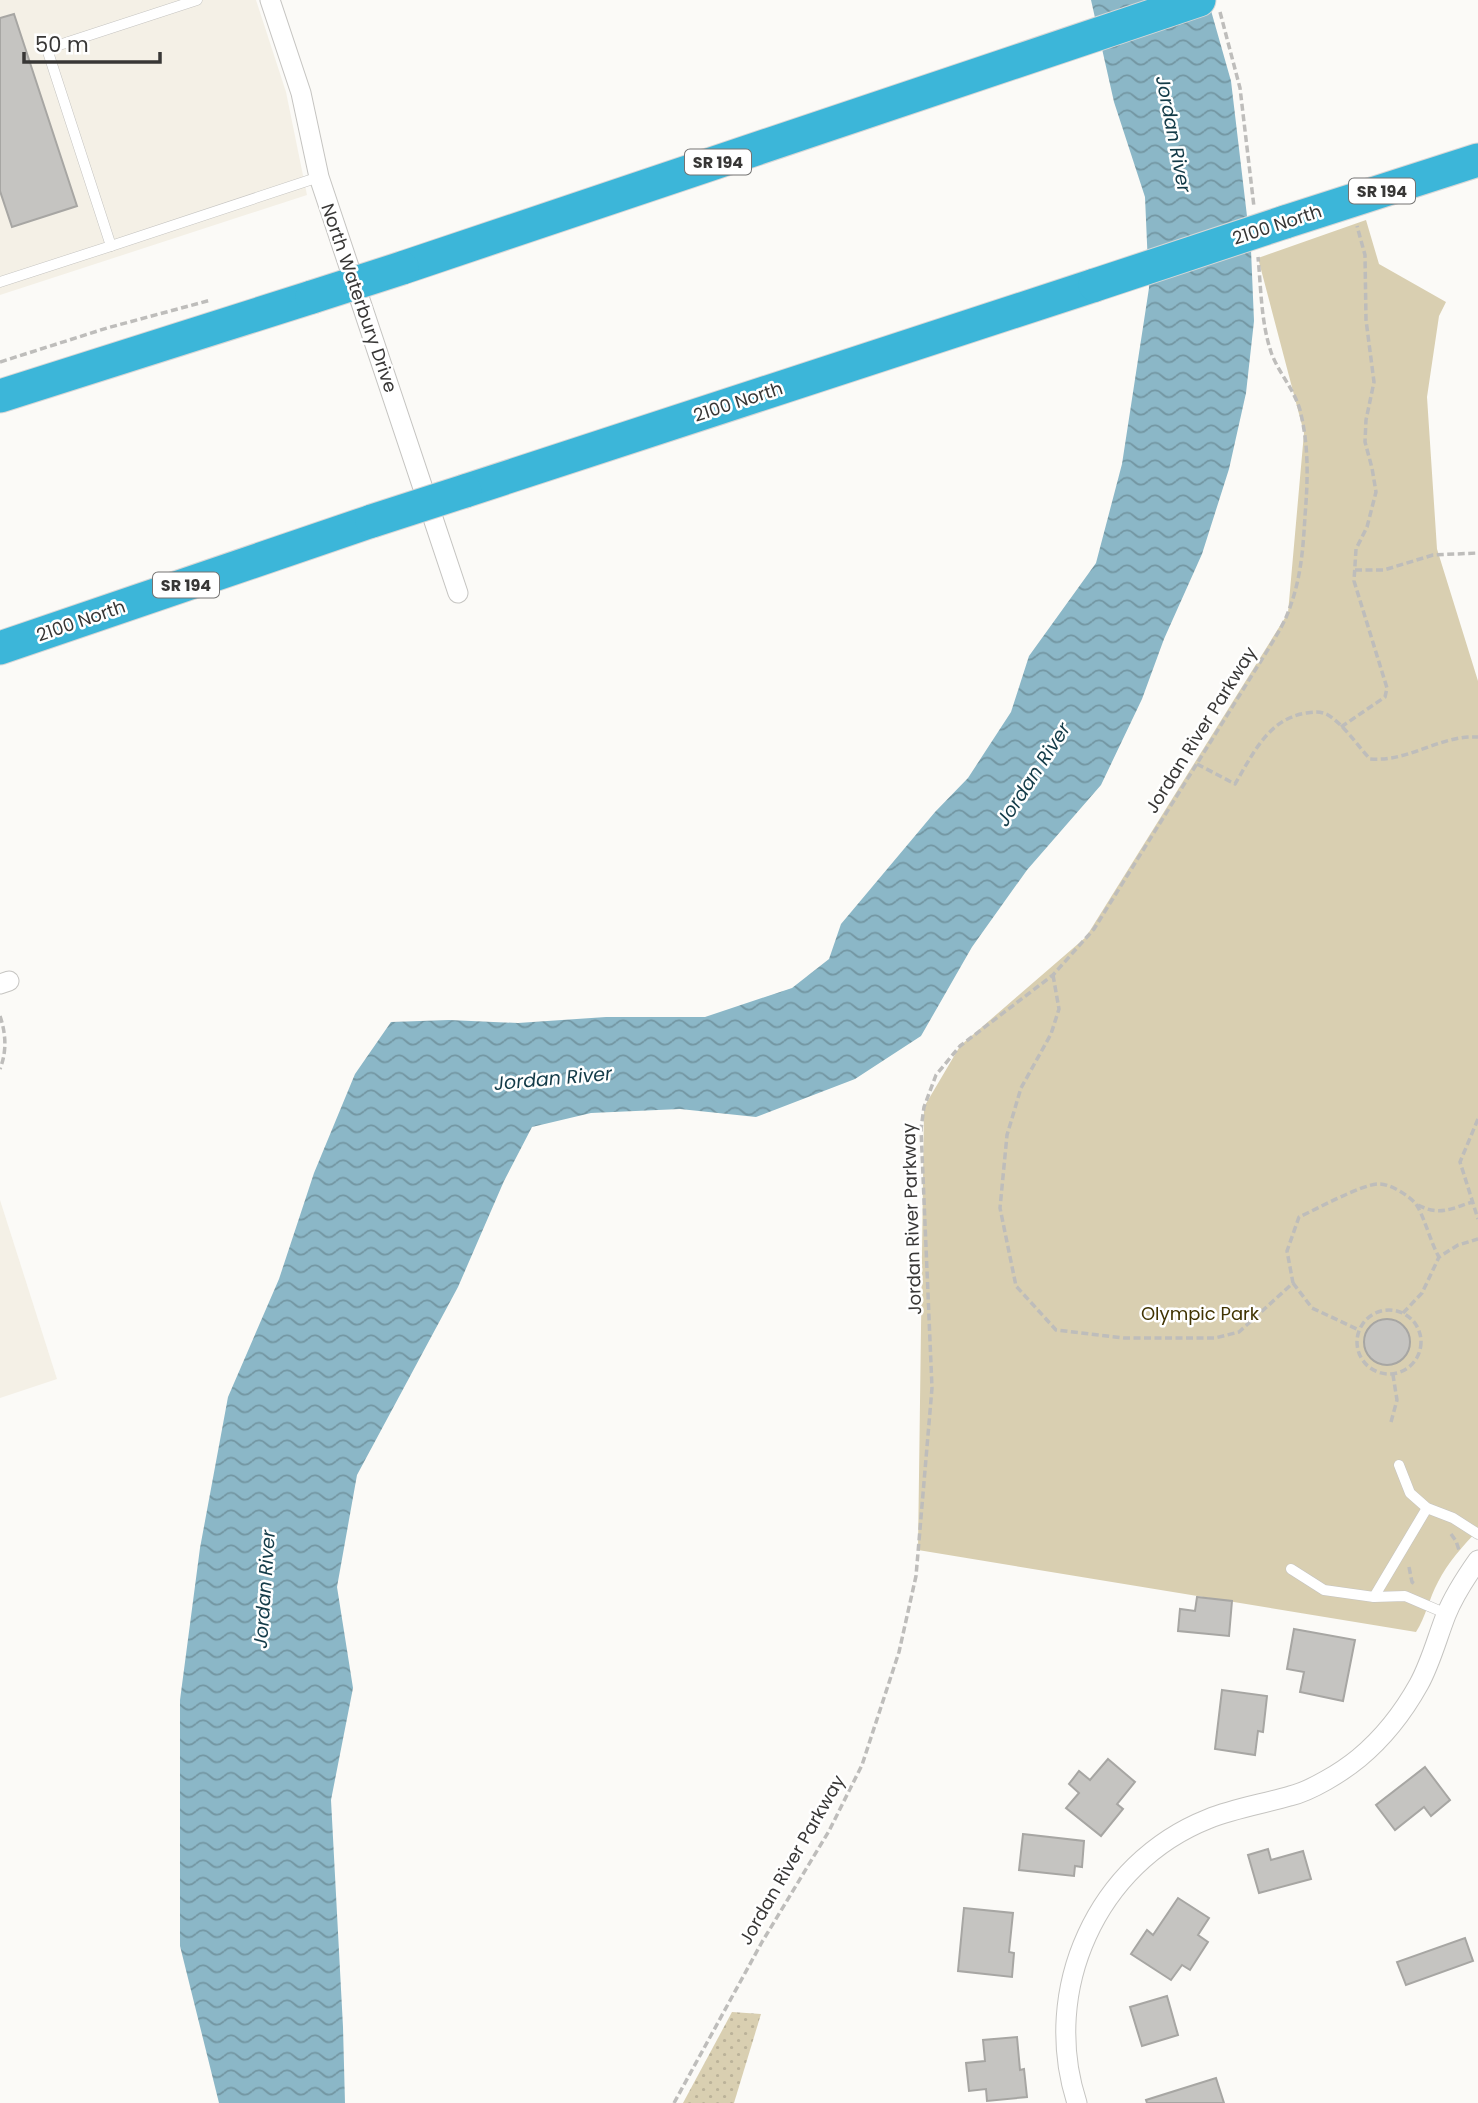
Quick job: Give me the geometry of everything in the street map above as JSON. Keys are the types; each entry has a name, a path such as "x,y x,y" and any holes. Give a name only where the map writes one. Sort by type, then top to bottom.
{"highway":[{"name":"SR 194","path":"0,396 402,268 1033,56 1209,5"},
{"name":"2100 North","path":"0,648 372,521 1095,285 1270,220 1478,160"}],"street":[{"name":"North Waterbury Drive","path":"270,0 301,93 319,177 458,593"},
{"path":"1077,2103 1066,2053 1065,2013 1071,1975 1104,1903 1129,1872 1168,1839 1207,1819 1240,1808 1293,1796 1320,1783 1359,1758 1393,1724 1420,1683 1447,1614 1478,1560"}],"lane":[{"path":"111,246 47,49 197,0"},
{"path":"0,282 319,177"},
{"path":"1399,1465 1410,1493 1427,1508 1453,1518 1478,1534"},
{"path":"1374,1597 1427,1508"},
{"path":"1292,1569 1324,1590 1374,1597 1405,1596 1447,1614"}],"path":[{"path":"1209,5 1240,88 1270,220"},
{"path":"1341,727 1385,697 1387,688 1354,581 1356,549 1367,527 1376,492 1365,442 1366,420 1374,382 1366,320 1365,255 1356,223"},
{"name":"Jordan River Parkway","path":"674,2103 762,1942 829,1831 862,1765 898,1652 916,1576 932,1388 921,1129 924,1107 936,1075 960,1046 1053,975 1094,929 1269,649 1288,612 1302,566 1308,453 1299,406 1272,356 1268,341 1257,245"},
{"path":"0,362 107,328 217,299"},
{"path":"1355,570 1384,570 1433,555 1478,553"},
{"path":"1197,764 1235,784 1261,742 1275,726 1290,716 1322,712 1331,717 1370,759 1405,757 1453,738 1478,737"},
{"path":"1053,975 1059,1010 1051,1034 1021,1088 1007,1135 1000,1208 1016,1286 1056,1330 1124,1338 1215,1338 1239,1332 1293,1283"},
{"path":"0,1016 5,1034 0,1069"},
{"path":"1478,1118 1460,1162 1478,1219"},
{"path":"1359,1330 1312,1308 1293,1283 1287,1251 1298,1217 1354,1191 1380,1183 1402,1192 1427,1210 1443,1212 1472,1202"},
{"path":"1417,1204 1439,1257"},
{"path":"1402,1313 1422,1293 1439,1257 1458,1245 1478,1239"},
{"path":"1382,1311 1402,1313 1418,1327 1421,1337 1418,1357 1412,1366 1403,1372 1382,1374 1372,1370 1359,1352 1359,1330 1373,1315 1382,1311"},
{"path":"1391,1422 1397,1400 1393,1374"},
{"path":"1448,1531 1459,1550"},
{"path":"1414,1557 1408,1568 1412,1582 1422,1590"}],"shaded area":[{"path":"0,0 256,0 286,92 307,195 0,295"},
{"path":"0,1200 57,1379 0,1398"}],"green space":[{"name":"Olympic Park","path":"1366,220 1379,264 1446,302 1439,316 1427,397 1437,549 1478,681 1478,1530 1456,1554 1442,1575 1416,1632 918,1550 924,1107 960,1046 1086,937 1288,613 1304,433 1258,258"},
{"path":"732,2012 761,2014 734,2103 683,2103"}],"water":[{"name":"Jordan River","path":"1091,0 1208,0 1231,81 1251,250 1254,321 1246,393 1229,469 1202,554 1164,639 1142,699 1101,785 1027,870 972,947 921,1036 855,1079 756,1117 680,1109 591,1113 532,1127 504,1181 458,1287 357,1475 337,1587 353,1688 331,1800 345,2103 219,2103 180,1946 180,1700 200,1548 228,1397 279,1279 314,1173 355,1074 391,1022 449,1020 518,1023 606,1017 705,1017 792,988 829,959 841,924 935,812 968,778 1011,712 1029,656 1096,563 1122,464 1149,288 1145,197 1114,102"}],"building":[{"path":"14,14 77,206 12,227 0,191 0,18"},
{"path":"1387,1319 1403,1326 1410,1342 1403,1358 1387,1365 1371,1358 1364,1342 1371,1326"},
{"path":"1197,1597 1232,1601 1229,1636 1178,1631 1180,1609 1195,1611"},
{"path":"1294,1629 1355,1640 1343,1701 1300,1692 1304,1672 1287,1669"},
{"path":"1222,1690 1267,1696 1263,1732 1258,1731 1255,1755 1215,1749"},
{"path":"1108,1759 1135,1782 1117,1804 1123,1809 1101,1836 1066,1808 1079,1793 1069,1784 1079,1771 1090,1780"},
{"path":"1425,1767 1450,1800 1431,1816 1424,1807 1395,1830 1376,1805"},
{"path":"1023,1834 1084,1841 1082,1867 1075,1866 1074,1876 1019,1870"},
{"path":"1268,1849 1271,1860 1303,1851 1311,1879 1259,1893 1248,1855"},
{"path":"1178,1898 1209,1918 1198,1935 1208,1942 1190,1970 1182,1965 1171,1980 1131,1954 1147,1930 1153,1935"},
{"path":"964,1908 1013,1913 1009,1952 1014,1953 1012,1977 958,1971"},
{"path":"1465,1938 1473,1961 1406,1985 1397,1962"},
{"path":"1167,1996 1178,2035 1142,2046 1130,2007"},
{"path":"1017,2037 1020,2070 1024,2069 1027,2097 987,2101 986,2089 969,2091 966,2063 985,2061 983,2040"},
{"path":"1216,2078 1224,2103 1147,2103 1146,2100"}]}
